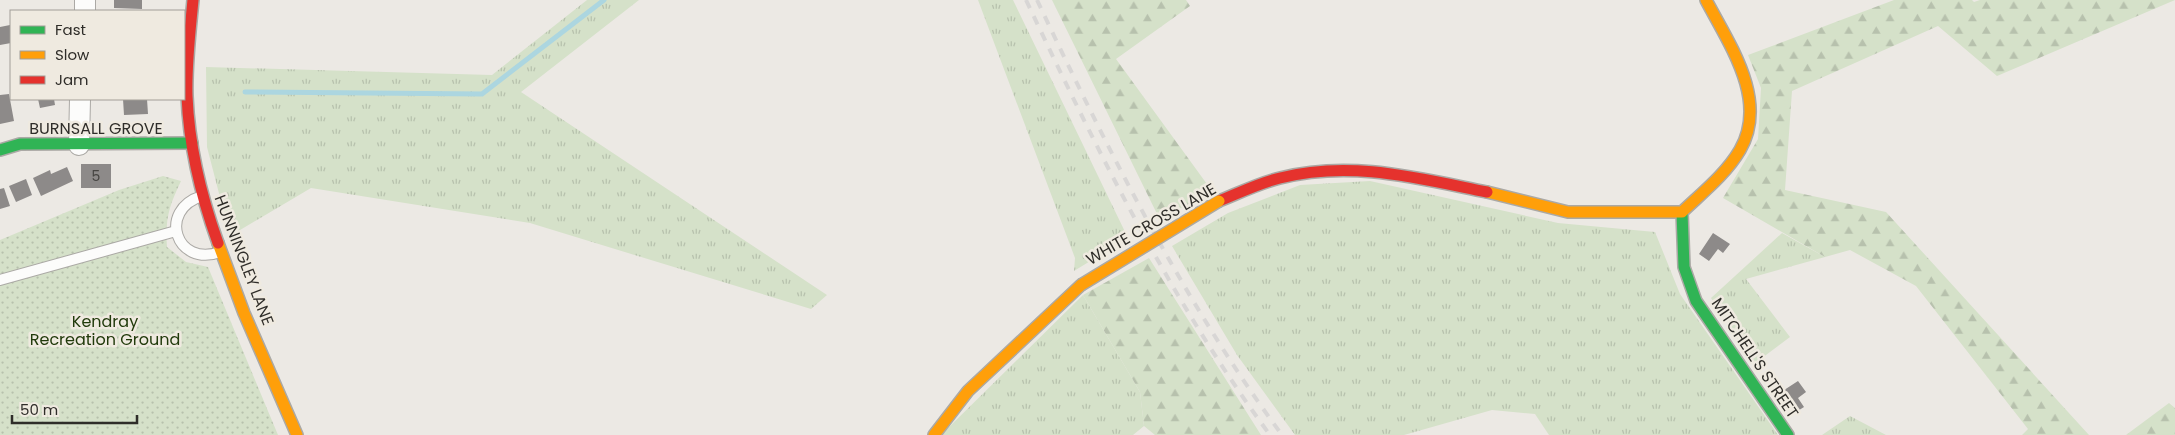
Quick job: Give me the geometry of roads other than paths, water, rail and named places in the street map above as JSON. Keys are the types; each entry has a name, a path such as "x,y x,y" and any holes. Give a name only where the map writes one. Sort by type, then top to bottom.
{"street":[{"name":"HUNNINGLEY LANE","path":"193,0 187,98 192,143 202,196 221,252 298,435"},
{"path":"1682,212 1724,172 1738,154 1750,128 1751,108 1747,81 1706,0"},
{"path":"79,144 80,100"},
{"name":"BURNSALL GROVE","path":"0,150 20,144 192,143"},
{"name":"WHITE CROSS LANE","path":"934,435 968,390 1081,285 1219,201 1279,178 1327,170 1381,171 1568,212 1682,212"},
{"name":"MITCHELL'S STREET","path":"1682,212 1684,267 1696,300 1788,435"}],"lane":[{"path":"202,196 185,204 179,212 176,231 179,240 193,253 212,256 221,252"},
{"path":"0,280 176,231"}],"waterway":[{"path":"245,92 482,94 604,0"}],"railway":[{"path":"1026,0 1108,168 1168,278 1200,332 1270,435"},
{"path":"1037,0 1091,112 1149,224 1212,332 1282,435"}],"park label":[{"name":"Kendray Recreation Ground","path":"105,330"}]}
